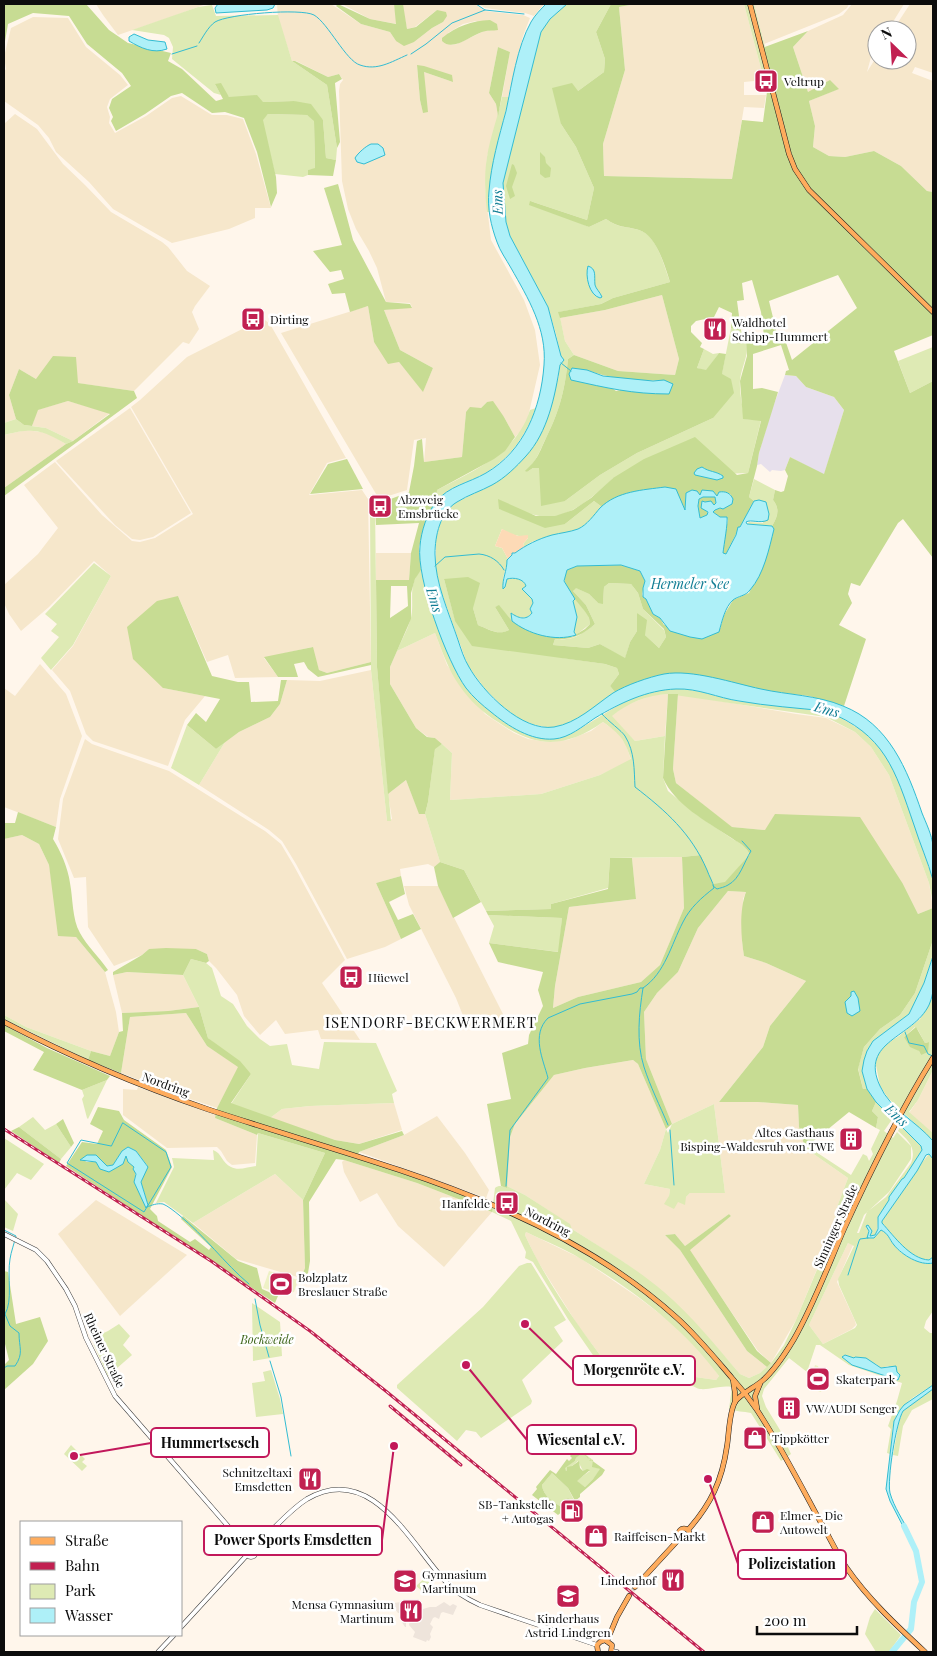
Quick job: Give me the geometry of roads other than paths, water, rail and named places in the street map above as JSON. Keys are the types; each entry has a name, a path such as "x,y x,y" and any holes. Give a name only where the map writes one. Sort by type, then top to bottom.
{"main road":[{"path":"750,4 789,154 795,169 804,183 933,312"},
{"name":"Nordring","path":"4,1022 104,1071 206,1108 424,1178 516,1215 600,1260 648,1293 677,1318 706,1346 745,1393 757,1409 846,1566 873,1600 925,1652"},
{"name":"Sinninger Straße","path":"735,1402 764,1379 781,1358 802,1324 876,1158 933,1058"},
{"path":"635,1587 680,1538 684,1540 688,1538 688,1530 708,1505 719,1483 723,1469 730,1418 735,1402 732,1379"},
{"path":"757,1409 755,1396 757,1389 764,1379"},
{"path":"607,1641 617,1617 629,1596"},
{"path":"598,1652 597,1645 603,1641 607,1641 612,1645 614,1652"}],"street":[{"name":"Rheiner Straße","path":"4,1234 36,1250 47,1261 75,1306 86,1338 100,1369 121,1405 247,1548"},
{"path":"182,1626 246,1555 247,1548 254,1548 297,1506 323,1492 346,1490 358,1493 376,1502 390,1514 441,1577 468,1600 480,1606 597,1645"},
{"path":"246,1555 250,1557 254,1555 256,1551 254,1548"},
{"path":"158,1652 173,1636"}],"water":[{"path":"218,4 275,4 273,8 267,10 216,13 215,8"},
{"name":"Ems","path":"546,4 567,4 550,19 541,32 503,183 506,222 510,236 548,307 561,356 564,360 560,365 556,389 545,425 534,446 501,479 451,506 446,512 437,532 435,554 437,576 461,650 475,677 494,698 517,717 542,727 554,727 570,722 613,693 631,684 658,675 675,673 712,677 761,689 813,697 843,706 873,724 884,736 903,765 929,829 934,854 933,880 901,787 885,756 862,731 846,720 826,711 750,703 692,690 676,689 655,692 624,702 604,712 576,731 560,738 537,738 520,732 484,707 466,688 450,659 434,619 423,578 420,546 425,523 433,506 446,492 486,473 511,453 528,427 539,397 542,381 544,352 539,326 530,302 498,245 491,223 489,197 493,161 522,43 531,22"},
{"path":"134,34 148,40 165,42 167,49 152,51 138,46 129,41 129,37"},
{"path":"371,144 378,144 383,148 385,155 364,164 357,162 356,156"},
{"path":"588,266 594,271 595,285 602,297 600,298 593,293 589,285"},
{"path":"572,368 587,370 603,376 653,381 664,380 673,384 669,394 620,390 571,380 569,374"},
{"path":"702,467 720,474 723,478 717,480 695,475 694,473 697,469"},
{"name":"Hermeler See","path":"665,487 676,489 685,510 686,493 692,490 697,491 700,495 702,490 713,491 717,496 719,492 731,495 733,499 732,504 713,512 720,517 727,517 723,553 726,554 738,527 740,527 754,501 766,502 769,514 768,520 746,522 747,524 772,526 774,529 765,561 755,584 746,594 733,600 728,606 719,632 702,639 670,631 660,618 653,614 646,599 643,597 645,581 640,571 621,565 577,566 567,570 564,581 575,599 573,601 577,617 574,632 576,635 559,638 542,636 518,626 512,621 511,613 522,618 530,616 532,613 530,609 533,603 532,599 522,589 526,586 521,580 516,578 507,579 503,589 507,560 512,553 542,538 581,527 600,508 614,498 639,490","holes":["715,497 716,503 714,505 711,501 702,501 701,508 708,512 707,515 700,518 699,499"]},
{"name":"Ems","path":"933,956 934,975 929,1005 912,1025 882,1049 877,1059 875,1071 880,1086 890,1102 933,1141 933,1159 929,1154 926,1155 882,1221 903,1246 915,1256 929,1260 933,1257 933,1263 923,1263 906,1256 897,1249 881,1230 874,1238 867,1238 869,1231 866,1226 868,1225 872,1231 870,1236 875,1235 878,1229 878,1217 889,1197 922,1150 921,1146 876,1102 867,1089 862,1071 867,1051 873,1041 909,1014 924,983"},
{"path":"854,991 858,998 860,1011 852,1016 847,1013 845,1002 851,996 851,992"},
{"path":"128,1147 136,1151 148,1167 141,1182 148,1205 146,1208 134,1182 136,1174 133,1169 134,1167 128,1162 126,1156 123,1164 109,1172 100,1169 96,1162 80,1160 87,1155 96,1155 107,1166 113,1165 122,1151"},
{"path":"845,1355 854,1358 866,1358 881,1368 896,1366 897,1372 900,1375 898,1380 852,1365 842,1357"},
{"path":"933,1385 933,1389 903,1411 893,1451 890,1493 909,1532 907,1534 886,1489 894,1421 904,1405"}],"waterway":[{"path":"476,4 485,10 524,14"},
{"path":"411,54 452,23 485,10"},
{"path":"199,43 212,24 222,19 249,14 295,12 314,15 319,19 349,57 360,65 366,67 378,66 407,55"},
{"path":"172,54 197,46"},
{"path":"561,363 571,371"},
{"path":"435,566 445,557 479,554 494,559 504,570"},
{"path":"602,714 623,734 631,748 635,787 667,814 685,834 701,857 714,888 700,899 689,912 662,967 651,982 643,988 639,1028 641,1057 668,1125"},
{"path":"713,886 717,889 725,886 739,875 751,851 742,841"},
{"path":"506,1186 510,1130 548,1078 541,1055 539,1039 543,1025 548,1018 580,1004 632,994 643,988"},
{"path":"905,1032 909,1043 924,1046 928,1054 933,1056"},
{"path":"123,1123 166,1152 171,1167 144,1212 67,1163 81,1140 111,1146 123,1123"},
{"path":"670,1130 674,1185"},
{"path":"147,1207 163,1204 173,1210 249,1284"},
{"path":"4,1230 16,1236 9,1266 9,1302 5,1314 10,1326 19,1333 20,1350 15,1366 4,1368"},
{"path":"848,1275 860,1239 868,1238"},
{"path":"255,1299 269,1357"},
{"path":"270,1361 281,1397 291,1456"},
{"path":"892,1652 911,1629 914,1602 922,1582 916,1551 904,1526"}],"tunnel":[{"path":"629,1596 635,1587"}],"railway":[{"path":"4,1129 211,1261 310,1331 704,1652"},
{"path":"390,1406 461,1465"}],"place":[{"name":"Veltrup","path":"766,81"},
{"name":"Dirting","path":"253,319"},
{"name":"Waldhotel Schipp-Hummert","path":"715,329"},
{"name":"Abzweig Emsbrücke","path":"380,506"},
{"name":"Hüewel","path":"351,977"},
{"name":"Altes Gasthaus Bisping-Waldesruh von TWE","path":"851,1139"},
{"name":"Hanfelde","path":"507,1203"},
{"name":"Bolzplatz Breslauer Straße","path":"281,1284"},
{"name":"Morgenröte e.V.","path":"525,1324"},
{"name":"Wiesental e.V.","path":"466,1365"},
{"name":"Skaterpark","path":"818,1379"},
{"name":"VW/AUDI Senger","path":"789,1408"},
{"name":"Tippkötter","path":"755,1438"},
{"name":"Power Sports Emsdetten","path":"394,1446"},
{"name":"Hummertsesch","path":"74,1456"},
{"name":"Schnitzeltaxi Emsdetten","path":"310,1479"},
{"name":"Polizeistation","path":"708,1479"},
{"name":"SB-Tankstelle + Autogas","path":"572,1511"},
{"name":"Elmer - Die Autowelt","path":"763,1522"},
{"name":"Raiffeisen-Markt","path":"596,1536"},
{"name":"Lindenhof","path":"673,1580"},
{"name":"Gymnasium Martinum","path":"405,1581"},
{"name":"Kinderhaus Astrid Lindgren","path":"568,1596"},
{"name":"Mensa Gymnasium Martinum","path":"411,1611"}],"district":[{"name":"ISENDORF-BECKWERMERT","path":"431,1022"}],"park label":[{"name":"Bockweide","path":"267,1339"}]}
